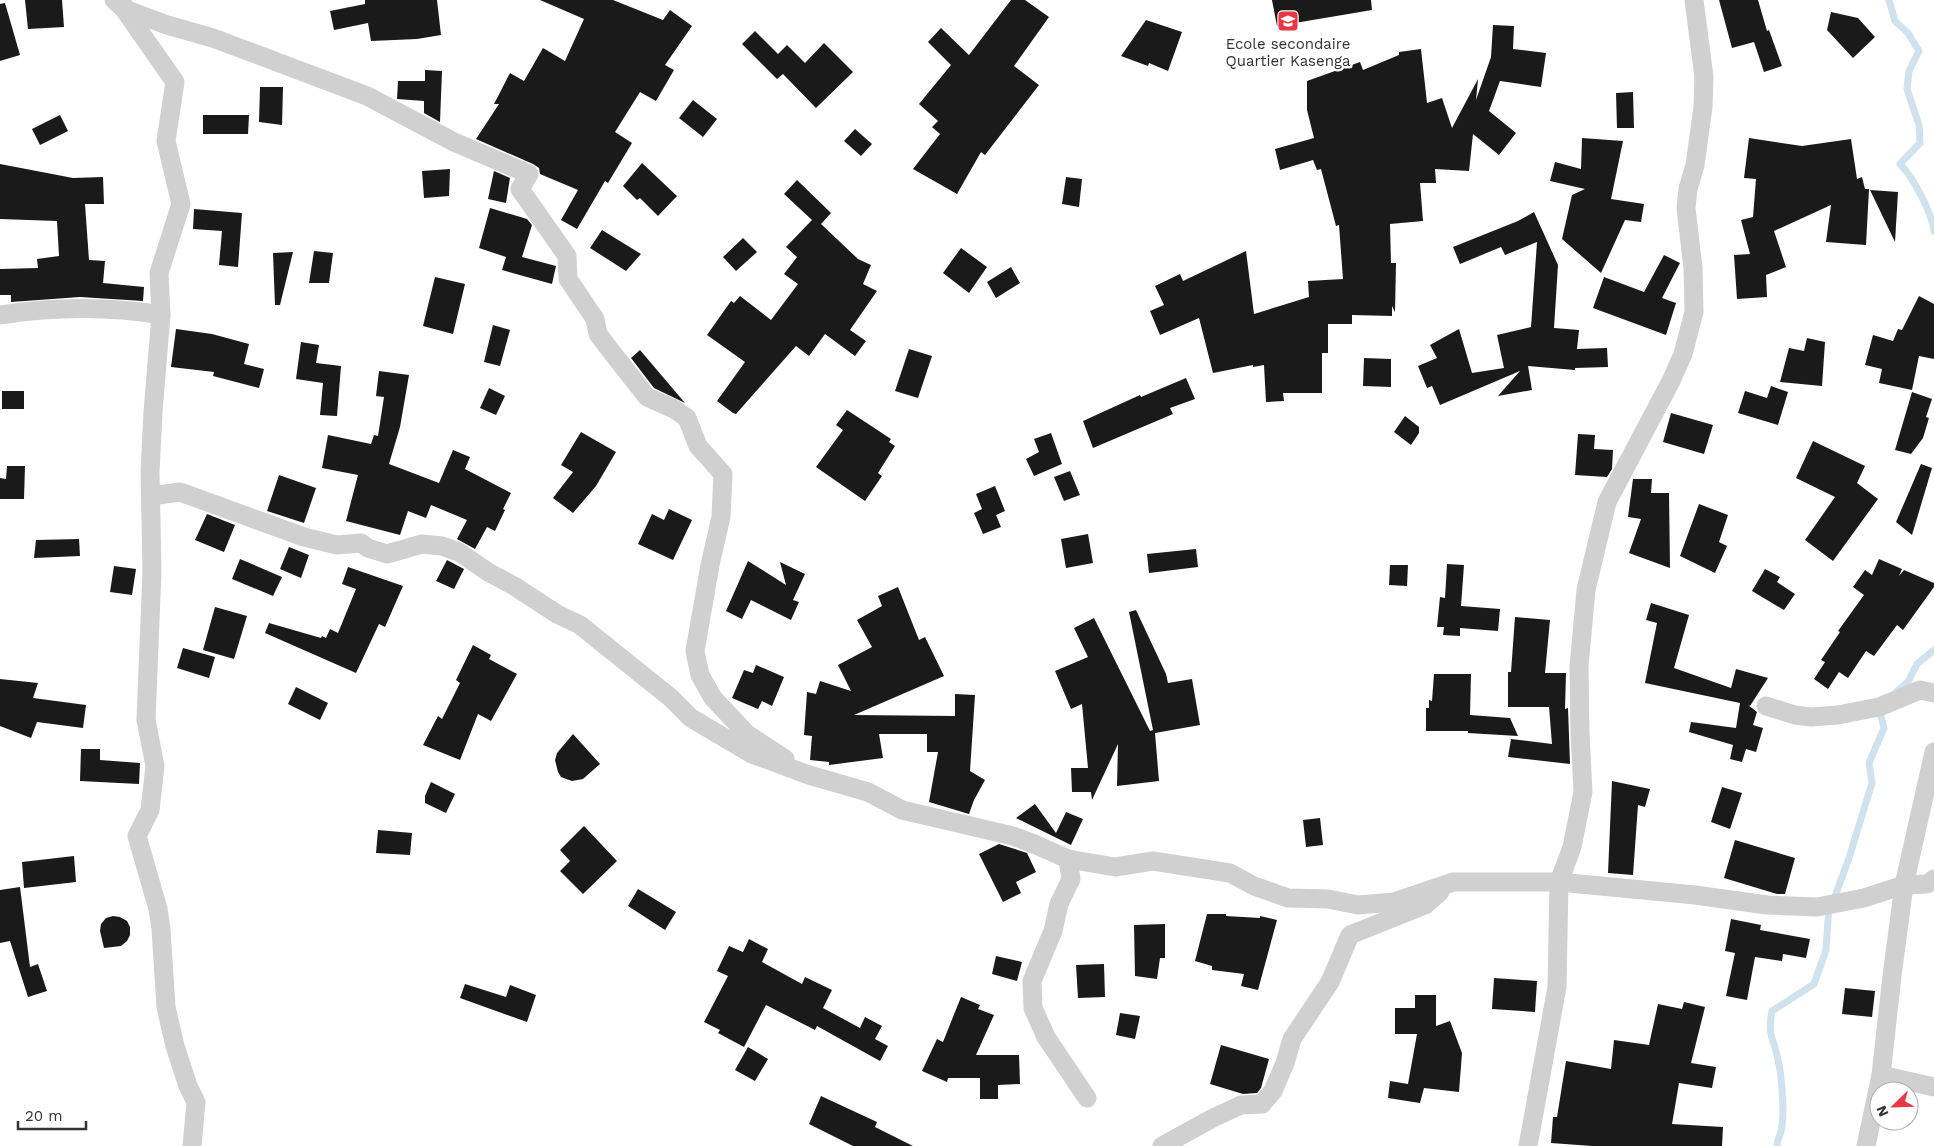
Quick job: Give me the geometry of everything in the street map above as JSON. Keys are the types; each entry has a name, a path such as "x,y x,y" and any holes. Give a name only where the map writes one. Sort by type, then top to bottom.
{"street":[{"path":"1528,1146 1557,987 1559,882 1572,847 1583,792 1579,666 1586,590 1606,502 1671,381 1683,354 1694,312 1693,268 1686,208 1688,189 1695,165 1703,107 1704,77 1694,0"},
{"path":"121,3 175,82 166,141 181,204 159,273 161,315 153,412 152,571 146,720 155,766 150,810 137,836 158,909 166,1008 175,1046 188,1086 196,1102 192,1146"},
{"path":"121,3 167,26 213,38 367,96 454,142 529,174 520,189 567,256 568,279 595,319 598,334 647,397 674,409 687,418 698,446 723,474 721,517 708,573 695,651 700,675 712,698 747,734 809,775"},
{"path":"0,315 34,310 128,310 161,315"},
{"path":"151,496 180,492 304,537 337,545 360,543 368,548 387,554 422,544 442,546 459,552 557,614 580,624 672,698 691,718 752,754 809,775 868,792 902,810 1013,836 1068,859 1115,867 1154,860 1230,873 1254,886 1288,898 1328,899 1358,905 1394,902 1453,882 1559,882 1696,895 1767,906 1817,907 1844,903 1883,893 1904,885 1927,884 1934,879"},
{"path":"1766,706 1796,715 1811,717 1838,715 1878,707 1920,690 1934,693"},
{"path":"1866,1146 1881,1075 1904,885 1934,752"},
{"path":"1068,859 1072,879 1059,904 1053,931 1032,981 1033,1008 1046,1037 1087,1098"},
{"path":"1162,1146 1212,1118 1240,1105 1262,1104 1273,1091 1285,1063 1292,1039 1330,982 1350,935 1425,905 1453,882"},
{"path":"1881,1075 1934,1087"}],"building":[{"path":"25,0 62,0 64,27 28,29"},
{"path":"365,0 437,0 441,35 417,39 371,41 368,23 334,30 330,11 365,4"},
{"path":"540,0 613,0 663,20 670,10 692,26 665,65 674,70 656,101 640,92 615,132 632,143 608,183 605,181 577,229 561,220 578,190 540,174 539,168 533,164 476,139 499,104 494,104 510,73 524,81 543,48 565,61 584,19"},
{"path":"1011,0 1025,0 1049,17 1014,66 1039,85 985,155 981,152 957,194 913,169 940,134 932,127 938,121 919,104 951,65 928,42 941,28 969,55"},
{"path":"1272,0 1371,0 1372,10 1277,26"},
{"path":"1719,0 1758,0 1767,31 1769,30 1782,66 1764,72 1754,42 1732,48"},
{"path":"5,3 20,55 0,61 0,4"},
{"path":"1831,12 1858,18 1875,37 1853,58 1827,30"},
{"path":"1146,20 1182,32 1168,71 1149,63 1148,66 1121,56"},
{"path":"1493,25 1514,26 1513,49 1546,53 1541,87 1500,81 1489,111 1516,133 1499,155 1473,134 1469,171 1435,169 1436,183 1420,183 1423,221 1390,224 1391,263 1396,263 1395,312 1392,306 1392,316 1352,315 1352,324 1328,324 1328,353 1322,353 1322,393 1283,393 1284,401 1266,402 1264,365 1253,367 1253,365 1213,373 1199,318 1160,335 1150,311 1164,305 1155,286 1180,274 1183,281 1246,251 1254,314 1309,297 1308,281 1343,279 1339,225 1336,226 1321,169 1317,170 1313,160 1280,170 1275,149 1314,138 1307,110 1307,81 1360,62 1363,70 1399,55 1399,52 1421,49 1427,103 1442,98 1452,128 1478,79 1476,100 1491,57"},
{"path":"755,31 778,54 787,45 805,63 824,43 853,72 816,108 783,74 777,79 742,44"},
{"path":"425,70 442,71 440,122 424,113 424,101 397,99 398,81 425,81"},
{"path":"260,87 283,87 282,125 259,122"},
{"path":"1633,92 1634,128 1617,128 1616,93"},
{"path":"693,100 717,119 703,137 679,118"},
{"path":"60,115 68,131 40,145 32,129"},
{"path":"203,115 249,115 248,134 203,134"},
{"path":"855,129 872,144 861,156 844,141"},
{"path":"1582,138 1623,141 1611,199 1644,204 1641,222 1625,220 1601,273 1562,239 1572,195 1585,189 1550,181 1555,162 1581,169"},
{"path":"1749,138 1802,146 1851,139 1857,179 1862,177 1865,189 1869,189 1866,245 1826,242 1831,205 1774,231 1786,267 1766,275 1767,297 1737,299 1734,255 1750,254 1741,220 1753,217 1756,179 1744,178"},
{"path":"642,163 677,196 658,216 640,198 637,200 623,186"},
{"path":"0,164 73,178 103,177 104,204 85,204 89,260 105,261 103,283 144,287 143,301 80,297 11,302 11,295 0,295 0,269 38,268 37,259 59,256 57,221 0,219"},
{"path":"450,169 449,196 424,198 422,171"},
{"path":"494,171 510,178 506,203 488,199"},
{"path":"1066,177 1082,179 1079,207 1062,204"},
{"path":"797,180 831,213 821,224 858,259 871,265 863,284 877,291 850,330 866,341 855,356 825,334 809,356 796,346 736,414 717,401 745,362 707,335 731,301 734,303 740,296 771,320 798,284 784,274 797,257 786,247 812,220 784,194"},
{"path":"1870,190 1898,192 1895,242"},
{"path":"490,208 527,219 532,225 522,257 556,266 552,284 502,270 506,257 479,248"},
{"path":"194,209 242,213 238,267 219,265 222,231 193,229"},
{"path":"1534,212 1558,265 1554,328 1579,330 1577,349 1607,348 1608,367 1575,368 1575,370 1528,366 1532,390 1498,396 1520,371 1440,405 1432,386 1427,388 1418,366 1437,358 1430,345 1459,329 1472,373 1504,368 1497,335 1531,327 1537,242 1505,255 1501,247 1460,264 1453,247 1518,221"},
{"path":"602,230 641,254 626,271 590,248"},
{"path":"743,238 757,252 736,271 723,257"},
{"path":"961,248 987,267 969,293 943,273"},
{"path":"314,251 333,253 329,283 309,283"},
{"path":"293,252 280,305 275,305 273,253"},
{"path":"1664,255 1680,263 1662,298 1676,303 1666,335 1593,308 1604,277 1644,292"},
{"path":"1011,267 1020,283 996,298 987,282"},
{"path":"435,277 465,284 453,334 423,326"},
{"path":"1919,296 1934,304 1934,359 1919,356 1912,390 1879,383 1882,369 1865,365 1873,335 1893,341 1898,329 1902,330"},
{"path":"493,325 510,330 500,366 484,362"},
{"path":"176,329 212,334 249,344 244,364 264,369 259,388 213,376 214,372 171,367"},
{"path":"1807,338 1825,342 1822,386 1780,382 1789,348 1804,351"},
{"path":"301,342 319,345 316,363 341,366 337,416 320,415 323,383 296,379"},
{"path":"909,349 932,356 918,398 895,391"},
{"path":"640,350 685,403 654,388 631,358"},
{"path":"1364,358 1391,359 1391,387 1363,386"},
{"path":"379,371 409,375 400,427 389,464 439,483 453,450 470,457 465,469 511,493 495,531 487,527 475,549 457,539 467,520 431,505 426,518 408,511 400,535 346,521 358,475 322,468 328,435 371,444 374,435 378,436 384,397 376,396"},
{"path":"1186,378 1195,399 1170,408 1173,414 1093,448 1083,421 1140,395 1141,397"},
{"path":"1771,386 1788,392 1778,425 1738,413 1745,391 1767,398"},
{"path":"489,388 505,396 496,415 480,408"},
{"path":"2,391 24,391 24,409 2,409"},
{"path":"1912,392 1932,399 1926,417 1929,418 1923,438 1911,454 1895,450"},
{"path":"847,410 891,439 889,442 895,446 878,473 882,476 865,501 816,467 843,430 836,425"},
{"path":"1671,413 1713,425 1704,454 1663,442"},
{"path":"1405,416 1419,427 1419,433 1411,445 1394,432"},
{"path":"581,432 616,452 596,486 573,513 553,498 573,472 561,465"},
{"path":"1051,433 1062,464 1034,476 1026,459 1039,452 1034,439"},
{"path":"1578,434 1595,435 1594,449 1613,450 1612,469 1607,477 1575,475"},
{"path":"1813,441 1865,466 1857,483 1878,499 1833,561 1805,540 1835,497 1796,478"},
{"path":"1921,464 1932,468 1912,535 1896,522"},
{"path":"7,466 25,466 24,499 0,499 0,478 6,479"},
{"path":"1070,471 1080,495 1064,501 1054,477"},
{"path":"279,475 316,488 304,523 267,511"},
{"path":"1633,479 1652,479 1651,493 1669,493 1670,568 1629,553 1641,519 1628,517"},
{"path":"995,486 1005,511 996,515 1001,527 983,534 974,513 982,509 976,494"},
{"path":"1699,504 1728,515 1719,542 1727,546 1715,573 1680,556"},
{"path":"669,509 692,520 673,560 638,544 652,514 664,520"},
{"path":"207,514 235,525 224,552 195,540"},
{"path":"1088,534 1093,563 1066,568 1061,539"},
{"path":"79,539 80,556 34,558 36,540"},
{"path":"289,547 309,555 301,578 280,569"},
{"path":"1196,549 1198,567 1149,573 1147,554"},
{"path":"240,559 282,577 273,596 232,579"},
{"path":"1879,559 1902,569 1899,576 1904,570 1934,583 1934,587 1903,630 1897,625 1874,656 1866,651 1848,678 1839,672 1828,689 1814,679 1825,662 1821,660 1840,632 1838,631 1864,595 1853,587 1865,570 1872,575"},
{"path":"447,560 464,569 454,589 436,581"},
{"path":"748,561 786,585 780,562 805,574 793,600 799,602 791,620 751,600 742,619 726,611"},
{"path":"1447,564 1464,565 1461,606 1500,609 1498,631 1460,628 1460,636 1443,635 1444,627 1437,627 1440,597 1445,598"},
{"path":"1390,565 1408,565 1407,586 1389,585"},
{"path":"114,566 136,569 132,595 110,592"},
{"path":"348,567 403,586 385,627 379,624 356,673 265,633 269,623 321,638 322,636 326,638 330,629 338,633 356,589 342,584"},
{"path":"1765,569 1780,577 1777,582 1795,594 1784,610 1752,591"},
{"path":"898,587 919,640 925,637 944,676 854,715 955,716 955,694 975,695 970,771 985,780 969,814 929,802 938,752 927,752 927,734 879,734 883,758 829,765 829,762 810,760 812,736 804,735 807,692 816,694 820,681 851,691 838,665 872,647 857,620 882,606 878,596"},
{"path":"1651,603 1689,615 1674,668 1731,688 1736,669 1768,678 1750,706 1748,705 1757,712 1753,725 1763,728 1756,752 1746,749 1742,762 1730,759 1733,745 1689,732 1691,722 1736,728 1740,703 1645,683 1657,623 1646,620"},
{"path":"215,607 247,616 234,659 203,650"},
{"path":"1136,610 1166,674 1168,683 1192,679 1200,725 1155,733 1159,781 1117,786 1118,744 1092,800 1091,792 1072,792 1071,768 1088,768 1082,704 1071,709 1055,671 1088,657 1074,628 1094,618 1150,731 1153,730 1129,612"},
{"path":"1515,617 1550,620 1545,673 1566,673 1565,709 1568,708 1570,764 1508,757 1511,739 1552,744 1549,707 1508,707 1508,672 1511,672"},
{"path":"473,645 491,655 489,659 517,674 491,721 478,714 460,760 423,745 438,716 442,719 460,683 456,680"},
{"path":"183,648 215,657 209,678 177,668"},
{"path":"756,665 784,677 772,706 762,701 758,709 732,698 744,670 753,673"},
{"path":"1434,674 1471,674 1470,715 1510,718 1518,736 1468,733 1468,731 1426,731 1426,708 1429,708 1429,700 1432,701"},
{"path":"0,679 38,683 33,698 86,705 83,728 37,722 31,738 0,726"},
{"path":"296,687 328,703 320,720 288,704"},
{"path":"573,734 600,764 583,779 572,781 561,777 555,760 557,753"},
{"path":"81,749 100,749 100,760 140,763 139,784 80,781"},
{"path":"1612,781 1650,789 1645,807 1638,805 1633,875 1608,873"},
{"path":"431,782 455,794 446,813 425,803 425,796"},
{"path":"1722,787 1742,793 1730,829 1711,822"},
{"path":"1035,804 1056,833 1066,812 1083,819 1071,845 1016,818"},
{"path":"1320,818 1323,845 1306,847 1303,820"},
{"path":"584,826 617,861 583,894 560,871 570,861 560,850"},
{"path":"378,830 412,833 410,855 376,853"},
{"path":"1735,840 1795,858 1785,894 1777,894 1724,878"},
{"path":"999,844 1027,853 1036,872 1016,882 1021,893 1003,902 979,854"},
{"path":"74,856 76,882 24,888 22,862"},
{"path":"20,887 30,967 38,964 47,991 28,997 10,941 0,943 0,890"},
{"path":"638,889 676,912 665,930 628,906"},
{"path":"1207,914 1260,918 1260,916 1277,920 1258,990 1241,986 1244,974 1212,970 1212,966 1195,961"},
{"path":"113,916 127,921 130,927 130,935 121,946 104,948 100,931 101,924 106,918"},
{"path":"1731,919 1761,925 1760,930 1810,939 1806,958 1783,954 1782,961 1755,957 1747,1000 1726,996 1735,953 1725,951"},
{"path":"1165,924 1165,958 1160,958 1157,979 1135,976 1134,925"},
{"path":"749,939 768,949 762,962 802,984 805,977 832,990 823,1008 860,1028 865,1017 882,1026 875,1039 888,1046 880,1061 817,1026 815,1030 766,1005 744,1047 718,1033 720,1030 704,1022 728,976 717,971 729,946 743,952"},
{"path":"996,956 1022,962 1017,981 992,974"},
{"path":"1104,964 1105,997 1078,998 1076,965"},
{"path":"1494,978 1537,981 1535,1012 1492,1009"},
{"path":"465,984 506,997 510,985 536,995 527,1022 460,998"},
{"path":"1845,988 1875,991 1872,1017 1842,1014"},
{"path":"1415,995 1436,995 1436,1026 1450,1021 1462,1053 1459,1092 1424,1088 1420,1103 1388,1098 1390,1081 1408,1084 1417,1034 1395,1034 1395,1008 1415,1008"},
{"path":"961,997 980,1005 978,1009 994,1015 976,1055 1019,1055 1020,1084 998,1085 998,1099 980,1099 980,1078 948,1078 947,1082 922,1071 937,1039 943,1042"},
{"path":"1684,1002 1705,1007 1691,1063 1716,1067 1712,1088 1679,1083 1672,1124 1723,1127 1722,1146 1592,1146 1551,1143 1553,1117 1557,1117 1566,1061 1611,1069 1614,1040 1649,1045 1658,1004 1682,1009"},
{"path":"1120,1013 1140,1016 1135,1039 1116,1035"},
{"path":"1221,1045 1269,1059 1261,1088 1257,1093 1243,1094 1210,1084"},
{"path":"748,1047 768,1059 755,1081 735,1070"},
{"path":"821,1096 877,1122 875,1127 913,1146 853,1146 809,1124"}],"waterway":[{"path":"1889,0 1895,21 1908,33 1919,51 1909,71 1907,89 1919,125 1920,143 1900,164 1911,177 1921,196 1930,215 1934,231"},
{"path":"1895,693 1908,682 1917,664 1934,650"},
{"path":"1777,1146 1783,1116 1779,1067 1770,1027 1772,1011 1814,984 1826,950 1829,906 1834,899 1849,858 1872,783 1869,763 1884,728 1879,709"}],"place":[{"name":"Ecole secondaire Quartier Kasenga","path":"1288,21"}]}
